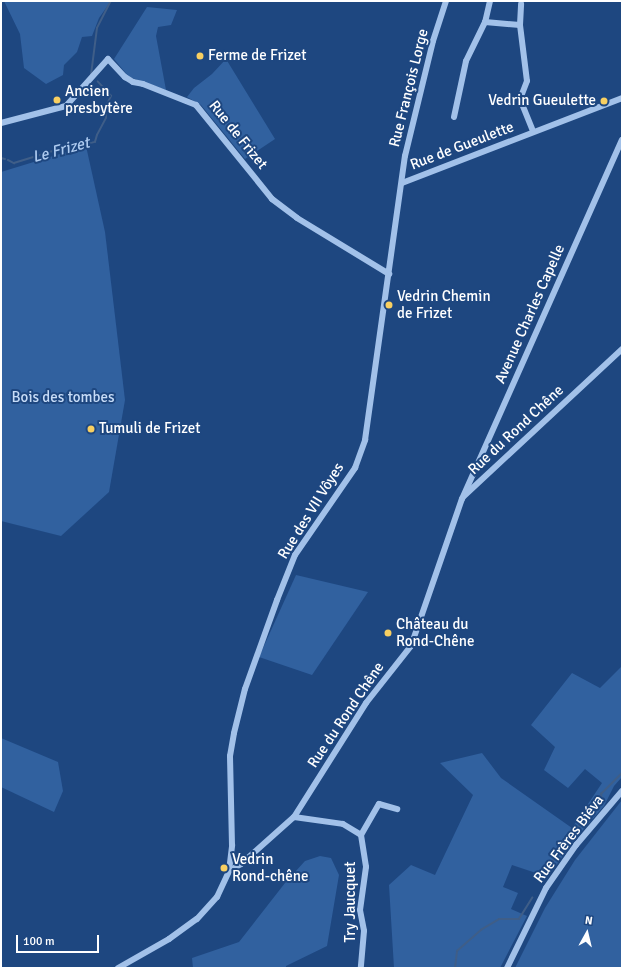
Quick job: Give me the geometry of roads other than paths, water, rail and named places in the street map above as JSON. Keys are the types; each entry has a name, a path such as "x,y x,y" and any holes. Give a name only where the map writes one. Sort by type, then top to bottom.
{"street":[{"name":"Rue François Lorge","path":"402,183 405,156 414,118 433,41 446,1"},
{"path":"454,117 466,61 485,22 490,1"},
{"path":"521,4 520,25 527,81 520,99 532,132"},
{"path":"485,22 520,25"},
{"name":"Rue de Frizet","path":"1,123 66,106 108,59 125,77 133,82 196,105 272,199 297,218 389,274"},
{"name":"Rue de Gueulette","path":"402,183 622,98"},
{"name":"Avenue Charles Capelle","path":"462,499 622,140"},
{"name":"Rue des VII Vôyes","path":"229,871 232,845 230,756 245,689 277,600 296,555 355,468 362,447 402,183"},
{"name":"Rue du Rond Chêne","path":"229,871 241,864 294,817 366,703 411,646 462,499 622,349"},
{"name":"Rue Frères Biéva","path":"507,968 546,888 576,845 622,791"},
{"path":"294,817 343,824 361,835 379,804 397,809"},
{"name":"Try Jaucquet","path":"360,968 364,932 360,910 366,867 361,835"},
{"path":"118,968 169,939 197,919 217,897 229,871"}],"waterway":[{"name":"Le Frizet","path":"91,75 97,28 111,1"},
{"name":"Le Frizet","path":"8,160 14,163 49,152 95,142 106,118 106,106 111,96 98,82"},
{"name":"Le Frizet","path":"1,158 5,159"},
{"path":"541,878 573,833 602,800 601,794 622,773"},
{"path":"455,968 457,951 481,930 499,919 519,919 532,898"}],"place":[{"name":"Ferme de Frizet","path":"200,56"},
{"name":"Ancien presbytère","path":"57,100"},
{"name":"Vedrin Gueulette","path":"604,101"},
{"name":"Vedrin Chemin de Frizet","path":"389,305"},
{"name":"Tumuli de Frizet","path":"91,429"},
{"name":"Château du Rond-Chêne","path":"388,633"},
{"name":"Vedrin Rond-chêne","path":"224,868"}],"park label":[{"name":"Bois des tombes","path":"63,398"}]}
